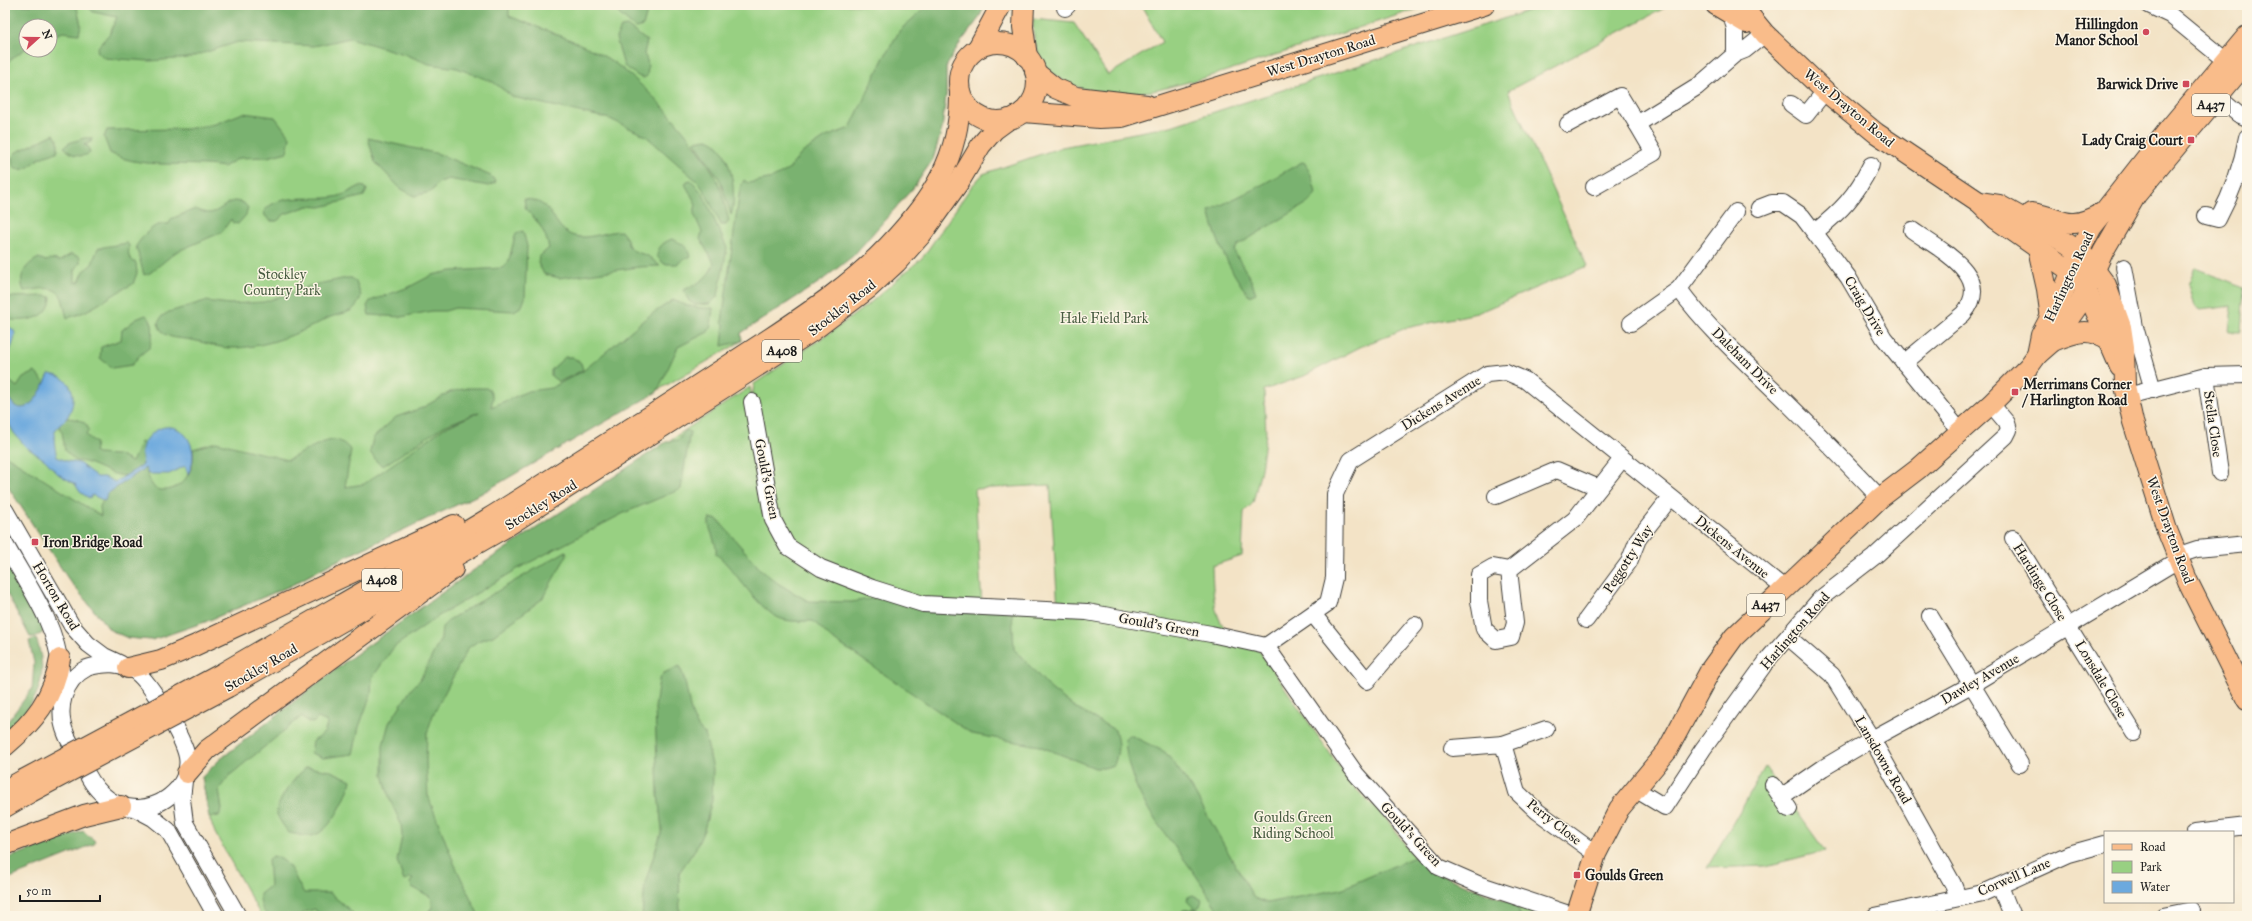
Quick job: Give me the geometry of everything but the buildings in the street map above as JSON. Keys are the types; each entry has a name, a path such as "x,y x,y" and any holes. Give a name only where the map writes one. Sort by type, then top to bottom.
{"main road":[{"path":"1001,5 978,48 969,56 962,68 959,81 960,92 967,106 978,116 994,121 1016,116 1034,97 1037,85 1023,27 1024,5"},
{"name":"West Drayton Road","path":"1016,116 1099,118 1122,117 1484,5"},
{"name":"West Drayton Road","path":"1728,8 1752,17 1765,34 1825,92 1876,134 1979,202 1996,219 2072,272 2086,289 2124,374"},
{"name":"Harlington Road","path":"2037,355 2041,335 2072,272 2079,252 2089,232 2102,213 2247,36"},
{"path":"978,48 991,44 1003,43 1016,48 1031,64"},
{"name":"Harlington Road","path":"1576,916 1596,854 1619,809 1667,751 1711,670 1734,637 1880,498 1918,469 1991,404 2029,366 2037,355 2053,341 2075,310 2118,223 2136,195 2247,61"},
{"name":"West Drayton Road","path":"1031,64 1055,88 1076,98 1157,106"},
{"name":"Stockley Road","path":"224,680 487,519 814,309 869,265 911,220 940,178 956,140 961,112 960,92"},
{"name":"Stockley Road","path":"5,807 26,787 504,528 811,332 869,288 896,263 921,235 959,182 981,145 994,130 1016,116"},
{"name":"West Drayton Road","path":"1979,202 1999,205 2010,210 2079,252 2095,269 2114,305 2121,327 2124,347 2124,374 2127,396 2143,455 2177,558 2242,680 2247,700"},
{"name":"West Drayton Road","path":"2010,210 2042,215 2064,224 2080,222 2102,213"},
{"path":"2038,249 2047,288 2050,319"},
{"path":"2053,341 2071,334 2086,331 2096,332 2108,340"},
{"path":"126,666 161,660 194,646 542,483"},
{"path":"185,777 208,750 445,575 504,528"},
{"path":"5,746 42,709 58,678 60,659"},
{"path":"5,749 26,735 63,699"},
{"name":"Stockley Road","path":"5,790 26,787"},
{"path":"5,845 84,814 129,808"}],"street":[{"path":"2149,5 2170,15 2226,61"},
{"path":"1728,8 1736,36 1735,54"},
{"path":"1637,124 1697,87 1735,54 1745,50 1765,34"},
{"path":"1791,104 1806,115 1825,92"},
{"path":"1568,124 1620,96 1654,154 1594,187"},
{"path":"2218,97 2238,114 2247,118"},
{"path":"2206,216 2218,219 2225,206 2237,178 2247,138"},
{"path":"1814,232 1847,205 1861,186 1871,166"},
{"name":"Craig Drive","path":"1759,208 1772,203 1783,203 1802,216 1848,277 1880,332 1960,431"},
{"path":"1631,324 1679,289 1736,212"},
{"path":"1904,363 1963,314 1970,304 1973,293 1970,280 1964,268 1912,230"},
{"path":"2124,267 2136,327 2153,390"},
{"name":"Daleham Drive","path":"1679,289 1689,303 1735,353 1812,428 1880,498"},
{"name":"Dickens Avenue","path":"1266,646 1328,603 1334,578 1335,494 1351,460 1487,374 1506,372 1525,380 1670,498 1784,588"},
{"path":"2127,396 2206,376 2247,374"},
{"name":"Stella Close","path":"2206,376 2220,473"},
{"name":"Gould's Green","path":"752,402 773,520 787,546 821,568 872,588 923,604 1087,612 1206,633 1266,646 1356,774 1438,867 1478,884 1576,916"},
{"name":"Harlington Road","path":"1636,789 1665,807 1708,743 1769,658 1821,598 1874,557 2006,436 2009,430 2007,423 1991,404"},
{"path":"1509,570 1575,519 1622,459"},
{"path":"1496,496 1557,470 1599,488"},
{"name":"Peggotty Way","path":"1586,620 1629,562 1638,539 1670,498"},
{"name":"Horton Road","path":"5,510 72,626 88,644 104,656 126,666"},
{"name":"Hardinge Close","path":"2013,538 2068,626"},
{"name":"Horton Road","path":"5,544 52,629 60,659 63,699"},
{"name":"Dawley Avenue","path":"1781,797 1823,768 1872,739 1971,685 2177,558 2197,549 2247,544"},
{"path":"1313,614 1367,681 1415,625"},
{"path":"1930,616 2020,764"},
{"name":"Lonsdale Close","path":"2068,626 2134,733"},
{"name":"Lansdowne Road","path":"1788,637 1832,675 1872,739 1953,884 1958,897"},
{"path":"216,916 173,837 159,822 109,800 94,786 66,734 63,724 63,699 75,678 88,668 111,664 126,666 144,679 179,736 187,757 182,799 185,823 238,916"},
{"path":"1452,748 1503,744 1546,729"},
{"name":"Perry Close","path":"1503,744 1517,792 1537,810 1596,854"},
{"path":"129,808 160,804 171,796 185,777"},
{"path":"2204,831 2247,826"},
{"name":"Corwell Lane","path":"1875,916 1958,897 1983,893 2069,854 2104,844"},
{"path":"2000,886 2012,916"},
{"path":"2163,916 2192,910"}],"green space":[{"name":"Stockley Country Park","path":"5,5 985,5 979,18 958,46 946,67 946,95 942,129 933,159 914,187 853,255 821,281 741,333 742,341 482,493 328,565 292,585 205,622 152,640 128,638 110,630 69,580 5,482"},
{"path":"5,5 81,5 77,8 81,25 79,34 63,32 58,34 58,18 18,18 18,54 5,64"},
{"path":"87,5 509,5 509,16 571,40 607,58 621,68 652,96 684,131 709,165 719,185 729,221 726,225 721,225 705,192 698,182 646,136 610,119 513,97 493,82 457,68 429,64 404,54 350,38 314,46 238,42 188,58 150,61 104,58 97,51 98,47 110,33 117,17 93,12"},
{"path":"621,5 649,5 643,26 635,28 618,13"},
{"path":"928,5 985,5 979,18 958,46 946,67 946,95 942,129 933,159 914,187 853,256 821,281 741,333 742,341 722,346 724,324 722,322 740,188 744,180 748,183 773,178 788,170 802,153 826,137 850,128 883,59 900,30"},
{"path":"1141,5 1430,5 1221,73 1159,90 1131,93 1110,93 1089,90 1071,84 1055,75 1043,61 1035,43 1033,19 1074,23 1108,75 1162,42"},
{"path":"1546,5 1670,5 1508,91 1587,266 1477,313 1406,328 1360,347 1304,376 1264,390 1266,434 1261,469 1253,503 1244,512 1242,556 1212,566 1214,601 1216,611 1223,626 1229,631 1252,640 1351,784 1388,821 1414,857 1440,875 1545,916 261,916 215,833 209,817 202,777 218,761 345,662 481,565 750,387 752,399 754,384 831,332 870,303 923,257 971,187 983,174 1062,147 1171,126","holes":["1050,485 1058,609 982,607 975,489"]},
{"path":"627,26 647,41 644,54 646,57 648,70 647,76 644,78 638,76 624,66 616,38 621,27"},
{"path":"243,113 275,117 290,137 287,152 268,157 239,158 224,167 210,165 136,162 110,153 104,137 107,130 187,129 215,124"},
{"path":"54,134 58,140 58,151 40,158 24,169 13,166 12,158 15,153"},
{"path":"84,138 92,138 91,142 84,145 88,146 90,153 86,155 76,155 64,147 69,143"},
{"path":"368,138 439,154 491,176 496,182 489,186 448,179 438,183 431,192 414,196 400,188 375,162"},
{"path":"707,139 715,143 722,150 731,172 734,196 731,215 720,180 694,141"},
{"path":"1302,162 1305,163 1312,177 1316,193 1311,201 1238,245 1234,251 1251,280 1256,293 1249,296 1235,276 1224,256 1209,211 1258,187"},
{"path":"691,180 703,194 727,248 718,296 710,304 695,305 689,301 683,290 702,280 712,268 714,263 700,239 702,232 694,214 696,204 685,184 687,181"},
{"path":"360,186 365,187 367,190 364,196 321,207 308,206 285,214 277,221 271,221 265,216 264,211 279,201 297,198 326,198 337,196 347,193"},
{"path":"524,199 542,204 548,209 561,227 574,236 586,237 621,231 627,239 628,245 634,251 648,256 660,266 639,267 559,278 544,274 538,263 539,257 549,248 541,227 526,210"},
{"path":"235,201 244,203 248,208 246,215 238,224 233,223 231,219 222,232 176,252 150,273 144,275 136,246 150,230 158,225 169,224 171,219 195,209 206,213 212,213"},
{"path":"523,231 527,246 525,298 522,306 514,311 455,308 445,311 432,311 401,317 369,315 367,306 370,301 409,287 432,275 451,271 502,268 508,263 516,233"},
{"path":"672,239 681,243 689,252 690,256 677,264 664,264 657,256 662,245"},
{"path":"127,243 129,245 129,257 136,263 137,273 133,284 85,312 67,318 61,296 57,292 52,289 24,291 22,286 22,276 24,271 30,264 39,258 46,261 52,259 60,261 71,254 80,257 80,263 75,270 75,283 79,282 84,271 92,264 98,248"},
{"path":"2195,268 2244,287 2241,332 2229,332 2232,306 2200,310 2194,306 2188,284"},
{"path":"352,278 356,282 361,296 358,303 351,310 326,319 280,340 256,346 231,348 221,347 171,337 163,332 158,323 162,316 169,312 205,301 230,304 264,302 313,285"},
{"path":"5,294 9,297 47,296 51,297 50,305 46,311 35,318 28,320 5,319"},
{"path":"673,300 692,307 713,308 711,326 708,332 678,347 657,392 482,493 328,565 292,585 205,622 152,640 128,638 110,630 69,580 5,482 5,455 101,516 100,506 107,494 145,468 153,486 156,489 171,489 183,482 193,463 193,449 216,442 288,460 317,445 336,440 343,443 351,450 345,487 364,484 444,428 479,412 444,426 383,466 377,462 370,452 373,438 396,417 422,408 450,392 467,388 486,388 490,390 493,398 491,407 528,391 551,388 583,371 646,318"},
{"path":"146,315 152,326 150,347 139,356 132,365 112,368 100,358 101,347 121,340 122,330 136,319"},
{"path":"565,357 572,357 581,363 583,370 559,382 551,376 551,370"},
{"path":"35,372 45,383 45,387 31,406 22,409 16,407 5,395 5,381 11,382 17,387 23,378"},
{"path":"67,418 78,420 86,424 89,430 86,435 96,443 94,452 97,454 118,455 132,462 141,442 145,442 143,465 135,471 122,476 89,463 76,461 65,451 62,432 59,427 60,422"},
{"path":"686,430 690,432 681,489 624,513 521,567 437,617 394,647 372,678 371,694 359,727 353,754 323,758 311,753 313,741 323,734 326,729 327,722 318,718 313,723 307,722 302,716 229,776 219,789 222,810 219,816 209,817 202,777 218,761 345,662 481,565 666,442 678,440"},
{"path":"710,518 718,520 761,570 779,584 808,601 851,602 883,597 1012,610 1014,649 1051,689 1077,709 1115,730 1118,748 1114,765 1104,768 1095,768 1039,746 972,734 831,638 813,621 788,621 766,610 716,554 715,544 709,525"},
{"path":"566,551 567,555 542,599 493,636 478,641 468,648 433,715 427,733 426,760 428,796 454,863 479,916 430,916 429,910 433,908 431,897 412,887 410,883 413,878 409,878 404,881 397,861 402,836 401,824 390,800 383,775 383,745 389,723 412,688 420,680 441,638 442,627 450,619"},
{"path":"5,557 43,627 43,633 34,637 30,637 5,590"},
{"path":"36,638 42,667 38,691 25,712 5,734 5,725 32,689 34,663 29,641"},
{"path":"679,666 683,674 694,720 705,734 713,769 712,800 704,830 696,848 679,873 680,916 642,916 645,883 662,830 658,794 655,708 659,680 664,673"},
{"path":"1130,735 1165,752 1176,766 1193,790 1254,898 1267,903 1341,889 1414,857 1440,875 1518,905 1519,916 1223,916 1152,815 1142,798 1133,779 1128,760 1125,738"},
{"path":"307,767 331,771 351,780 342,804 325,829 318,834 303,836 289,833 277,814 277,809 283,795 293,781"},
{"path":"1765,767 1825,851 1766,866 1707,868"},
{"path":"83,831 95,841 94,844 5,880 5,859"},
{"path":"273,856 279,858 289,866 304,893 330,893 352,912 354,916 320,916 315,909 304,912 301,916 269,916 264,912 260,901 260,894 270,886 268,859"},
{"path":"1193,895 1202,900 1200,906 1195,909 1187,901 1188,897"},
{"path":"1195,909 1203,911 1205,916 1181,916 1183,910"}],"water":[{"path":"5,326 14,331 15,336 10,352 5,357"},
{"path":"49,374 57,376 68,383 73,395 73,402 68,416 57,427 54,435 57,457 67,461 79,463 97,477 105,477 115,482 143,465 143,445 156,430 166,427 175,428 183,433 189,441 193,451 192,462 188,474 185,466 169,474 148,474 145,468 107,494 105,501 92,495 90,499 80,492 75,484 58,474 45,460 26,447 14,433 5,417 5,395 15,406 21,408 26,407 36,398"}],"place":[{"name":"Hillingdon Manor School","path":"2146,32"},
{"name":"Barwick Drive","path":"2186,84"},
{"name":"Lady Craig Court","path":"2191,140"},
{"name":"Merrimans Corner / Harlington Road","path":"2015,392"},
{"name":"Iron Bridge Road","path":"35,542"},
{"name":"Goulds Green","path":"1577,875"}],"park label":[{"name":"Hale Field Park","path":"1104,318"},
{"name":"Goulds Green Riding School","path":"1293,826"}]}
